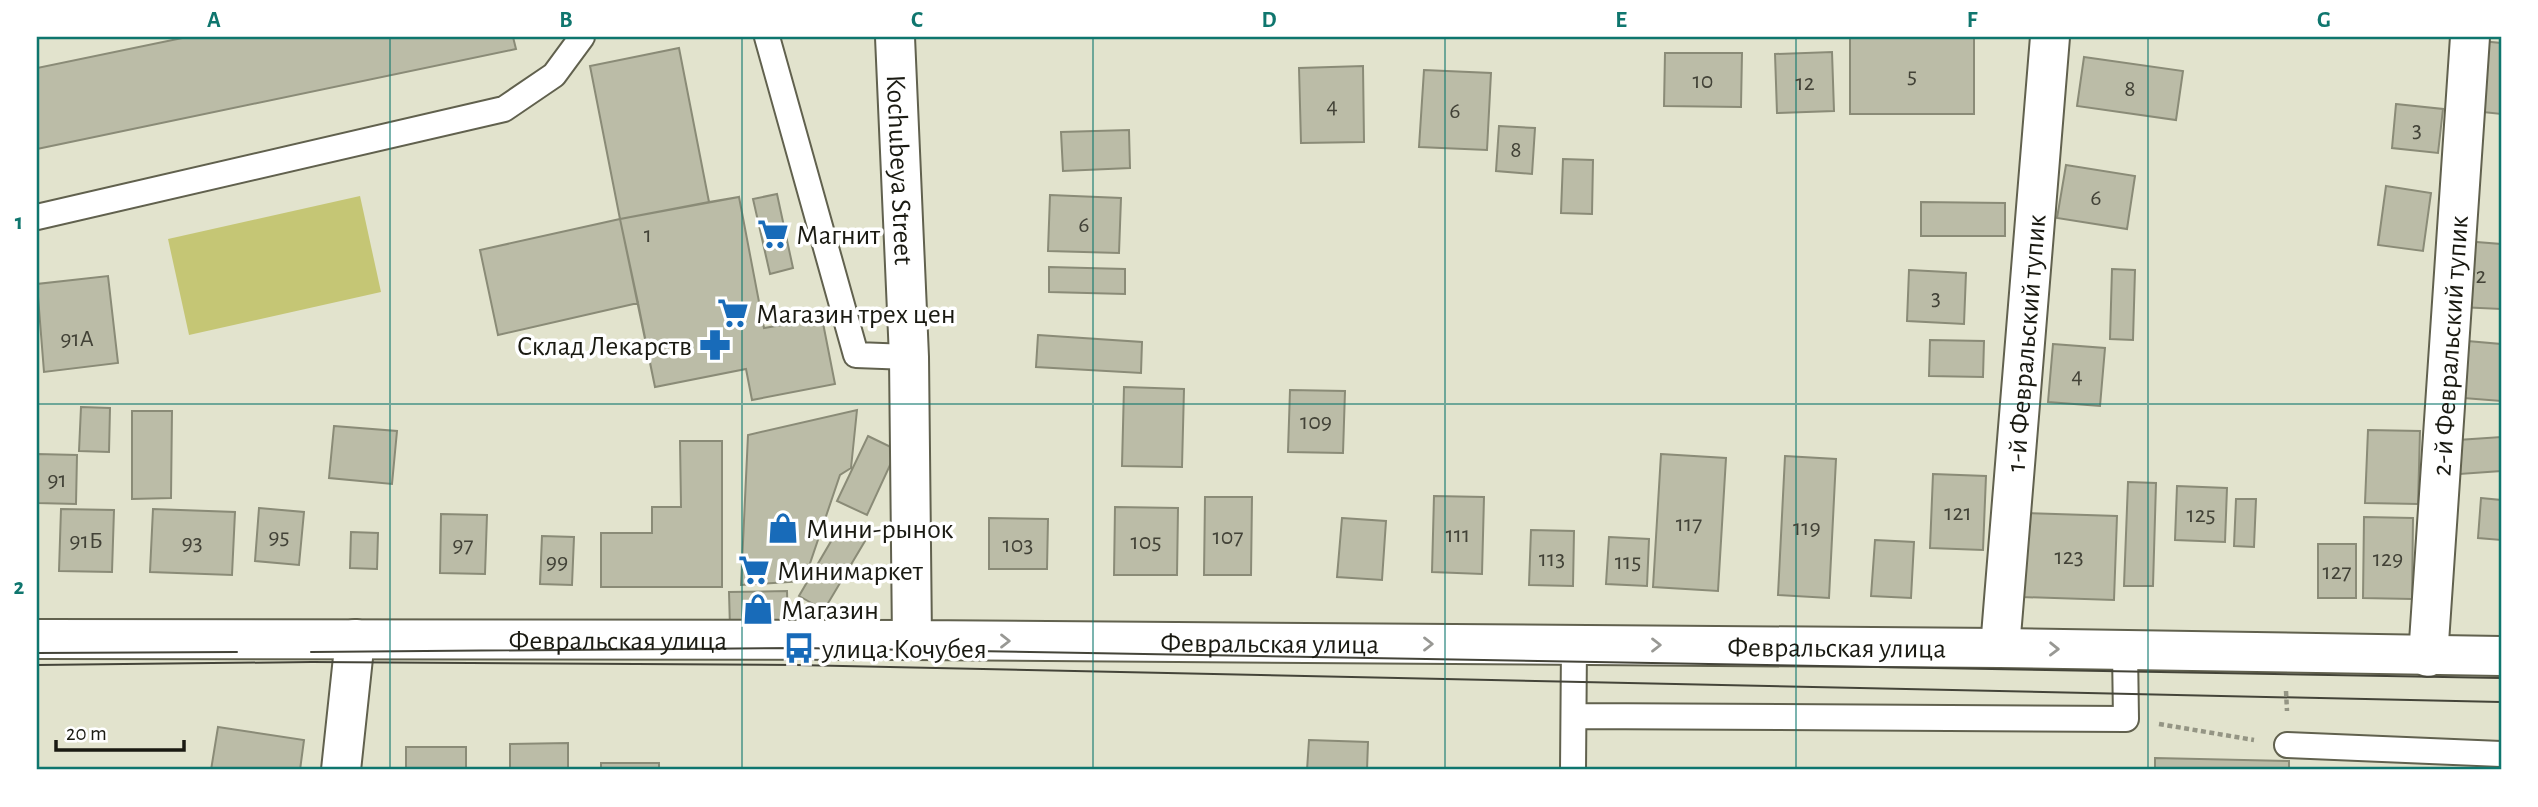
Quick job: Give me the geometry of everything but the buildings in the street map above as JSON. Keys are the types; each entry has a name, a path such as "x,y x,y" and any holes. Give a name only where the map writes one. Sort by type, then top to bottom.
{"street":[{"name":"Kochubeya Street","path":"895,37 909,357 912,640"},
{"name":"1-й Февральский тупик","path":"2000,648 2050,37"},
{"name":"2-й Февральский тупик","path":"2428,657 2470,37"},
{"name":"Февральская улица","path":"37,639 912,640 2000,648 2428,657 2501,656"},
{"path":"341,770 355,639"}],"lane":[{"path":"37,217 504,109 554,75 582,37"},
{"path":"767,37 856,355 909,357"},
{"path":"1573,770 1574,645"},
{"path":"1574,716 2126,719 2125,651"},
{"path":"2287,745 2501,754"}],"path":[{"path":"2126,719 2287,745"}],"shaded area":[{"path":"360,196 381,292 189,335 168,239"}],"tram line":[{"path":"311,652 799,648 2501,678"},
{"path":"37,653 237,652"},
{"path":"37,665 312,662 796,665 2501,702"}],"place":[{"name":"Магнит","path":"773,234"},
{"name":"Магазин трех цен","path":"733,313"},
{"name":"Склад Лекарств","path":"715,345"},
{"name":"Мини-рынок","path":"783,528"},
{"name":"Минимаркет","path":"754,570"},
{"name":"Магазин","path":"758,609"},
{"name":"улица Кочубея","path":"799,648"}]}
